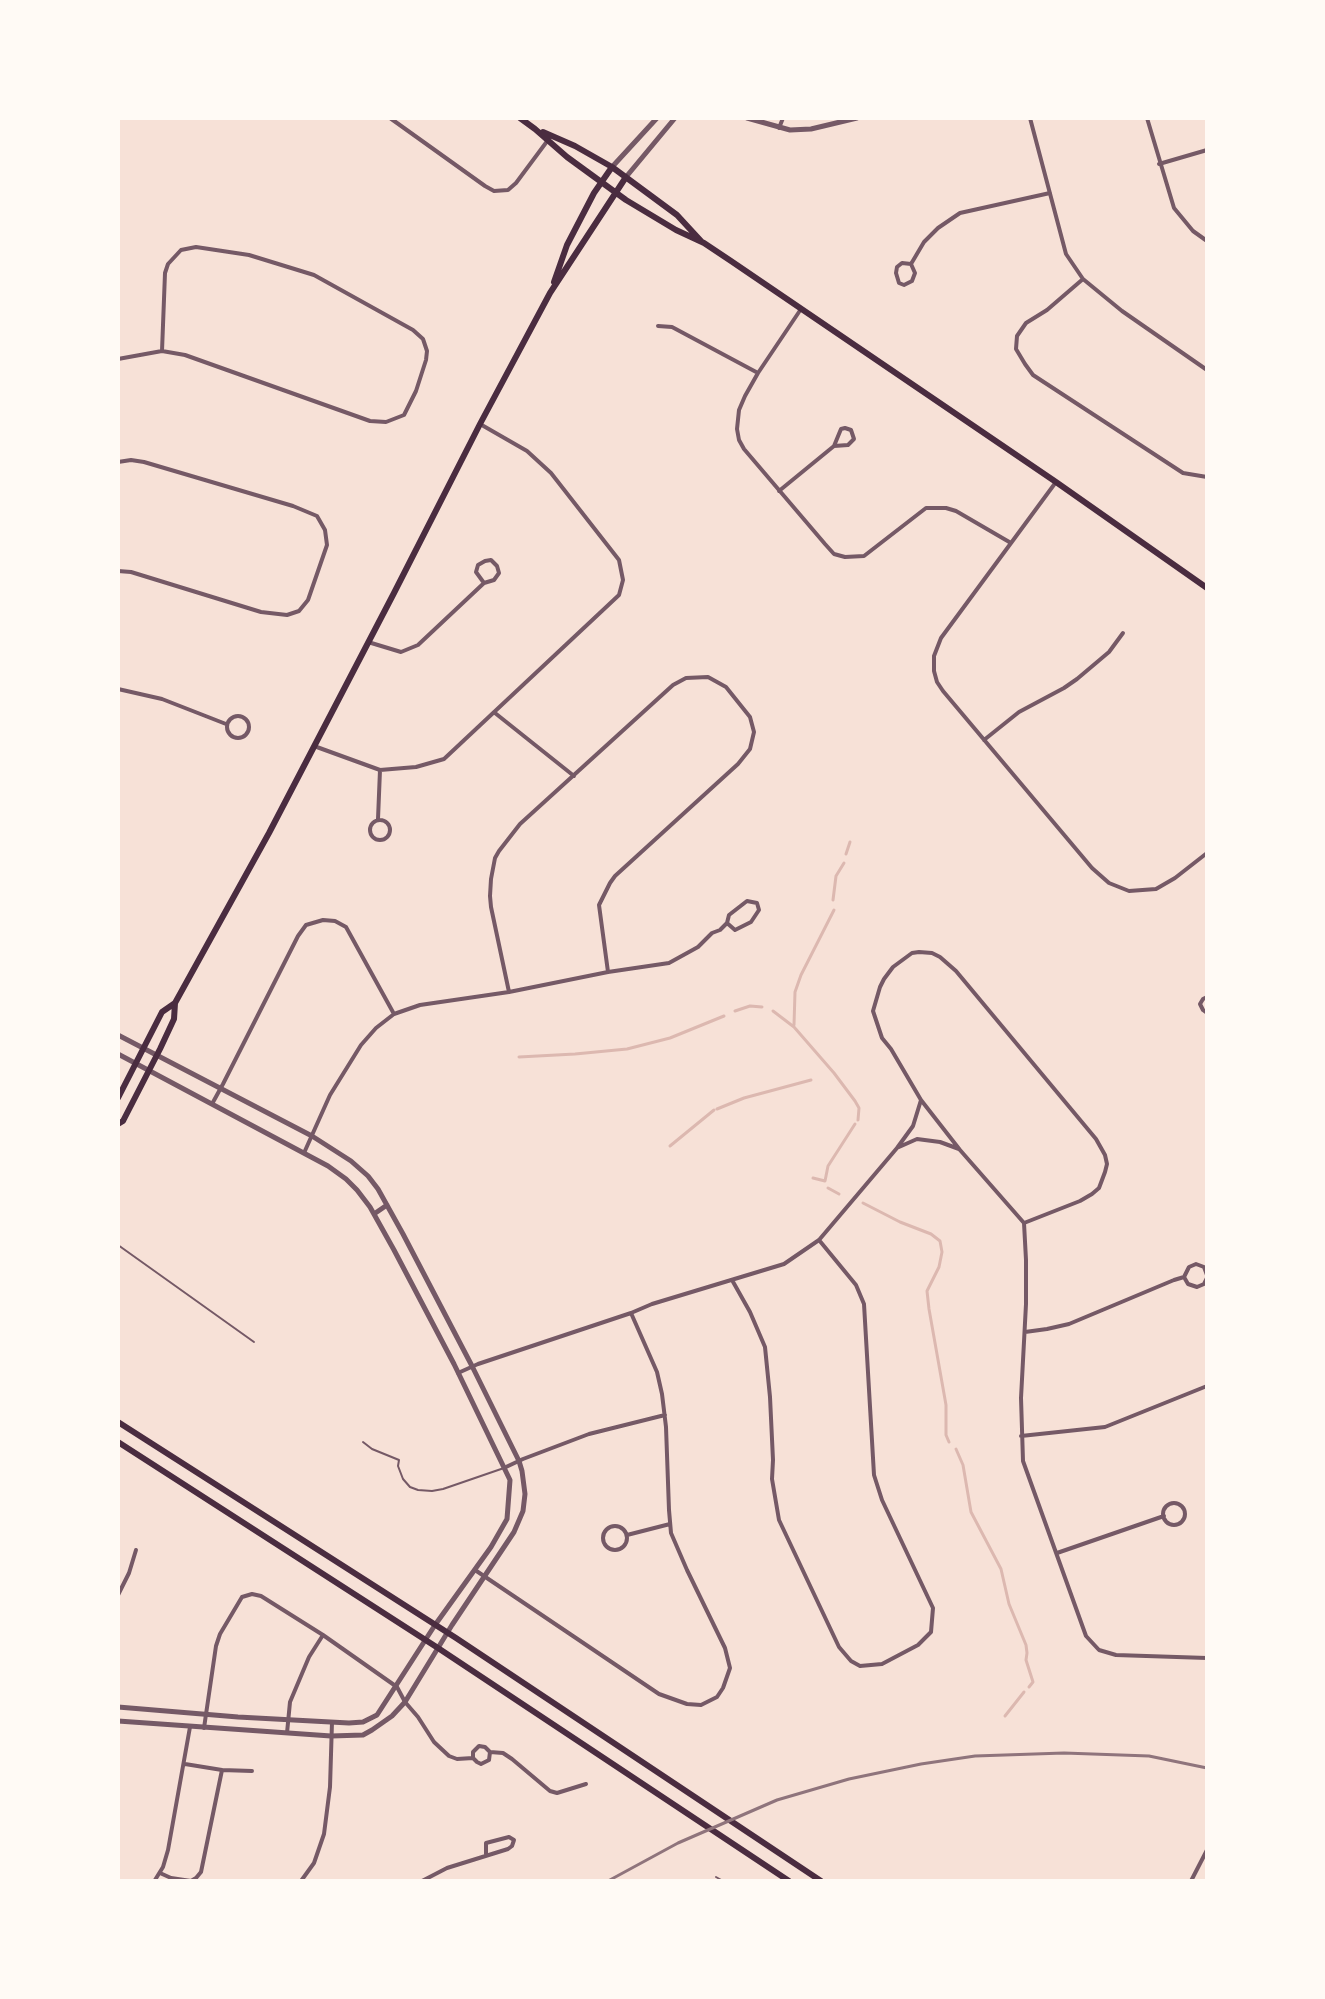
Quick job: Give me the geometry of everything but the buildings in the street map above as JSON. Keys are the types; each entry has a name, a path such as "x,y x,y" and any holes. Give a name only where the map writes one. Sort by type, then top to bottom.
{"main road":[{"path":"520,118 615,192 704,243 1207,588"},
{"path":"535,129 575,146 612,167 677,215 704,243"},
{"path":"550,293 567,245 612,167"},
{"path":"118,1124 123,1121 174,1019 175,1003 269,833 550,293 626,177"},
{"path":"118,1098 162,1012 175,1003"},
{"path":"118,1422 435,1625 821,1881"},
{"path":"118,1442 438,1648 789,1881"}],"street":[{"path":"390,118 494,191 508,190 516,183 548,140"},
{"path":"612,167 657,118"},
{"path":"626,177 675,118"},
{"path":"747,118 790,130 811,129 857,118"},
{"path":"779,128 783,118"},
{"path":"1030,118 1066,254 1083,279 1122,311 1207,370"},
{"path":"1147,118 1174,208 1193,231 1207,241"},
{"path":"1159,164 1207,150"},
{"path":"911,264 924,242 960,213 1050,193"},
{"path":"118,359 162,351 185,355 370,421 386,422 404,415 416,391 427,351 423,339 413,330 314,275 249,255 196,247 181,250 168,264 165,273 162,351"},
{"path":"902,263 911,264 915,273 912,281 904,285 899,283 897,267 902,263"},
{"path":"1083,279 1047,310 1026,323 1017,336 1016,349 1025,364 1033,375 1183,473 1207,477"},
{"path":"801,309 758,373 739,410 737,429 744,449 834,554 864,556 926,508 956,511 1011,543"},
{"path":"658,326 672,327 758,373"},
{"path":"314,746 380,770 416,767 444,759 619,595 623,580 619,560 551,473 527,451 480,424"},
{"path":"779,491 834,446 841,429 851,430 854,439 848,445 834,446"},
{"path":"118,462 144,462 293,506 317,516 325,530 327,545 308,600 299,611 287,615 261,612 131,572 118,571"},
{"path":"1056,482 941,638 934,656 937,682 1092,868 1109,883 1129,891 1156,889 1207,853"},
{"path":"368,642 401,652 418,645 484,583 494,580 499,573 491,560 478,565 476,572 484,583"},
{"path":"984,740 1019,712 1077,679 1109,652 1123,633"},
{"path":"509,992 491,907 490,889 495,858 520,824 673,685 686,678 708,677 726,687 750,717 754,732 750,749 738,764 610,883 599,905 608,972"},
{"path":"118,689 162,699 226,724"},
{"path":"495,713 574,776"},
{"path":"242,716 248,723 248,732 241,738 233,738 227,732 226,724 232,717 242,716"},
{"path":"378,820 380,770"},
{"path":"378,820 384,820 390,827 388,837 382,840 376,839 370,830 378,820"},
{"path":"304,1153 330,1095 361,1045 394,1014 420,1005 669,963 720,930 727,923 729,915 747,901 757,903 759,910 751,922 735,930 727,923"},
{"path":"212,1104 306,925 323,920 335,921 346,927 394,1014"},
{"path":"1024,1223 1092,1194 1099,1188 1105,1172 1105,1155 1096,1139 956,971 932,953 919,952 905,957 893,967 880,987 873,1011 882,1038 921,1100 1024,1223 1023,1461 1086,1636 1099,1650 1108,1653 1207,1658"},
{"path":"1207,997 1200,1004 1207,1013"},
{"path":"118,1035 312,1136 364,1172 387,1205 472,1366 519,1461 525,1494 523,1511 514,1532 405,1702 384,1723 363,1735 331,1736 118,1721"},
{"path":"118,1054 304,1153 346,1179 357,1190 374,1214 458,1373 510,1480 507,1519 377,1715 363,1722 349,1723 118,1707"},
{"path":"458,1373 652,1304 784,1264 819,1240 897,1148 913,1126 921,1100"},
{"path":"897,1148 917,1139 940,1142 960,1150"},
{"path":"374,1214 387,1205"},
{"path":"732,1280 754,1319 765,1347 772,1479 779,1520 839,1647 860,1666 882,1664 905,1653 926,1637 932,1627 933,1608 882,1500 874,1475 864,1304 856,1285 819,1240"},
{"path":"1196,1264 1204,1267 1207,1276 1204,1284 1197,1287 1188,1284 1184,1277 1186,1270 1196,1264"},
{"path":"1025,1332 1069,1324 1184,1277"},
{"path":"475,1570 659,1694 687,1704 701,1705 717,1697 723,1688 730,1668 725,1648 671,1533 665,1415 657,1372 631,1313"},
{"path":"1021,1436 1105,1427 1207,1386"},
{"path":"506,1467 589,1434 665,1415"},
{"path":"1172,1503 1184,1509 1184,1517 1178,1524 1169,1523 1164,1516 1164,1509 1172,1503"},
{"path":"1057,1553 1164,1516"},
{"path":"627,1535 670,1524"},
{"path":"614,1526 622,1528 627,1535 626,1543 619,1549 610,1548 604,1540 606,1530 614,1526"},
{"path":"118,1595 136,1550"},
{"path":"204,1728 220,1634 242,1597 252,1594 261,1596 323,1635 397,1687 441,1750 449,1756 473,1758 484,1763 489,1760 490,1752"},
{"path":"287,1733 290,1702 323,1635"},
{"path":"301,1881 314,1863 324,1834 330,1787 332,1721"},
{"path":"155,1880 168,1850 190,1727"},
{"path":"473,1758 473,1752 478,1747 503,1753 550,1791 557,1793 586,1784"},
{"path":"185,1764 252,1771"},
{"path":"160,1873 191,1881 201,1872 222,1770"},
{"path":"422,1881 433,1873 508,1849 514,1840 509,1837 486,1843 486,1854"},
{"path":"1191,1881 1207,1850"}],"lane":[{"path":"118,1245 254,1342"},
{"path":"363,1442 399,1460 403,1479 417,1490 443,1489 506,1467"},
{"path":"716,1877 723,1881"}],"waterway":[{"path":"846,854 850,842"},
{"path":"833,900 836,876 844,863"},
{"path":"794,1025 795,992 834,910"},
{"path":"735,1011 750,1006 762,1007"},
{"path":"773,1011 794,1027 834,1073 859,1108 858,1120"},
{"path":"519,1057 627,1049 670,1038 724,1016"},
{"path":"717,1109 744,1098 811,1080"},
{"path":"670,1146 714,1110"},
{"path":"813,1178 825,1181 828,1166 855,1124"},
{"path":"828,1188 839,1194"},
{"path":"863,1203 940,1241 942,1252 939,1267 927,1291 949,1442"},
{"path":"956,1449 963,1465 971,1512 1001,1569 1009,1604 1026,1645 1026,1660 1033,1682 1029,1687"},
{"path":"1005,1716 1024,1692"}],"railway":[{"path":"608,1881 678,1843 777,1800 849,1779 921,1764 975,1756 1064,1753 1149,1756 1207,1768"}]}
